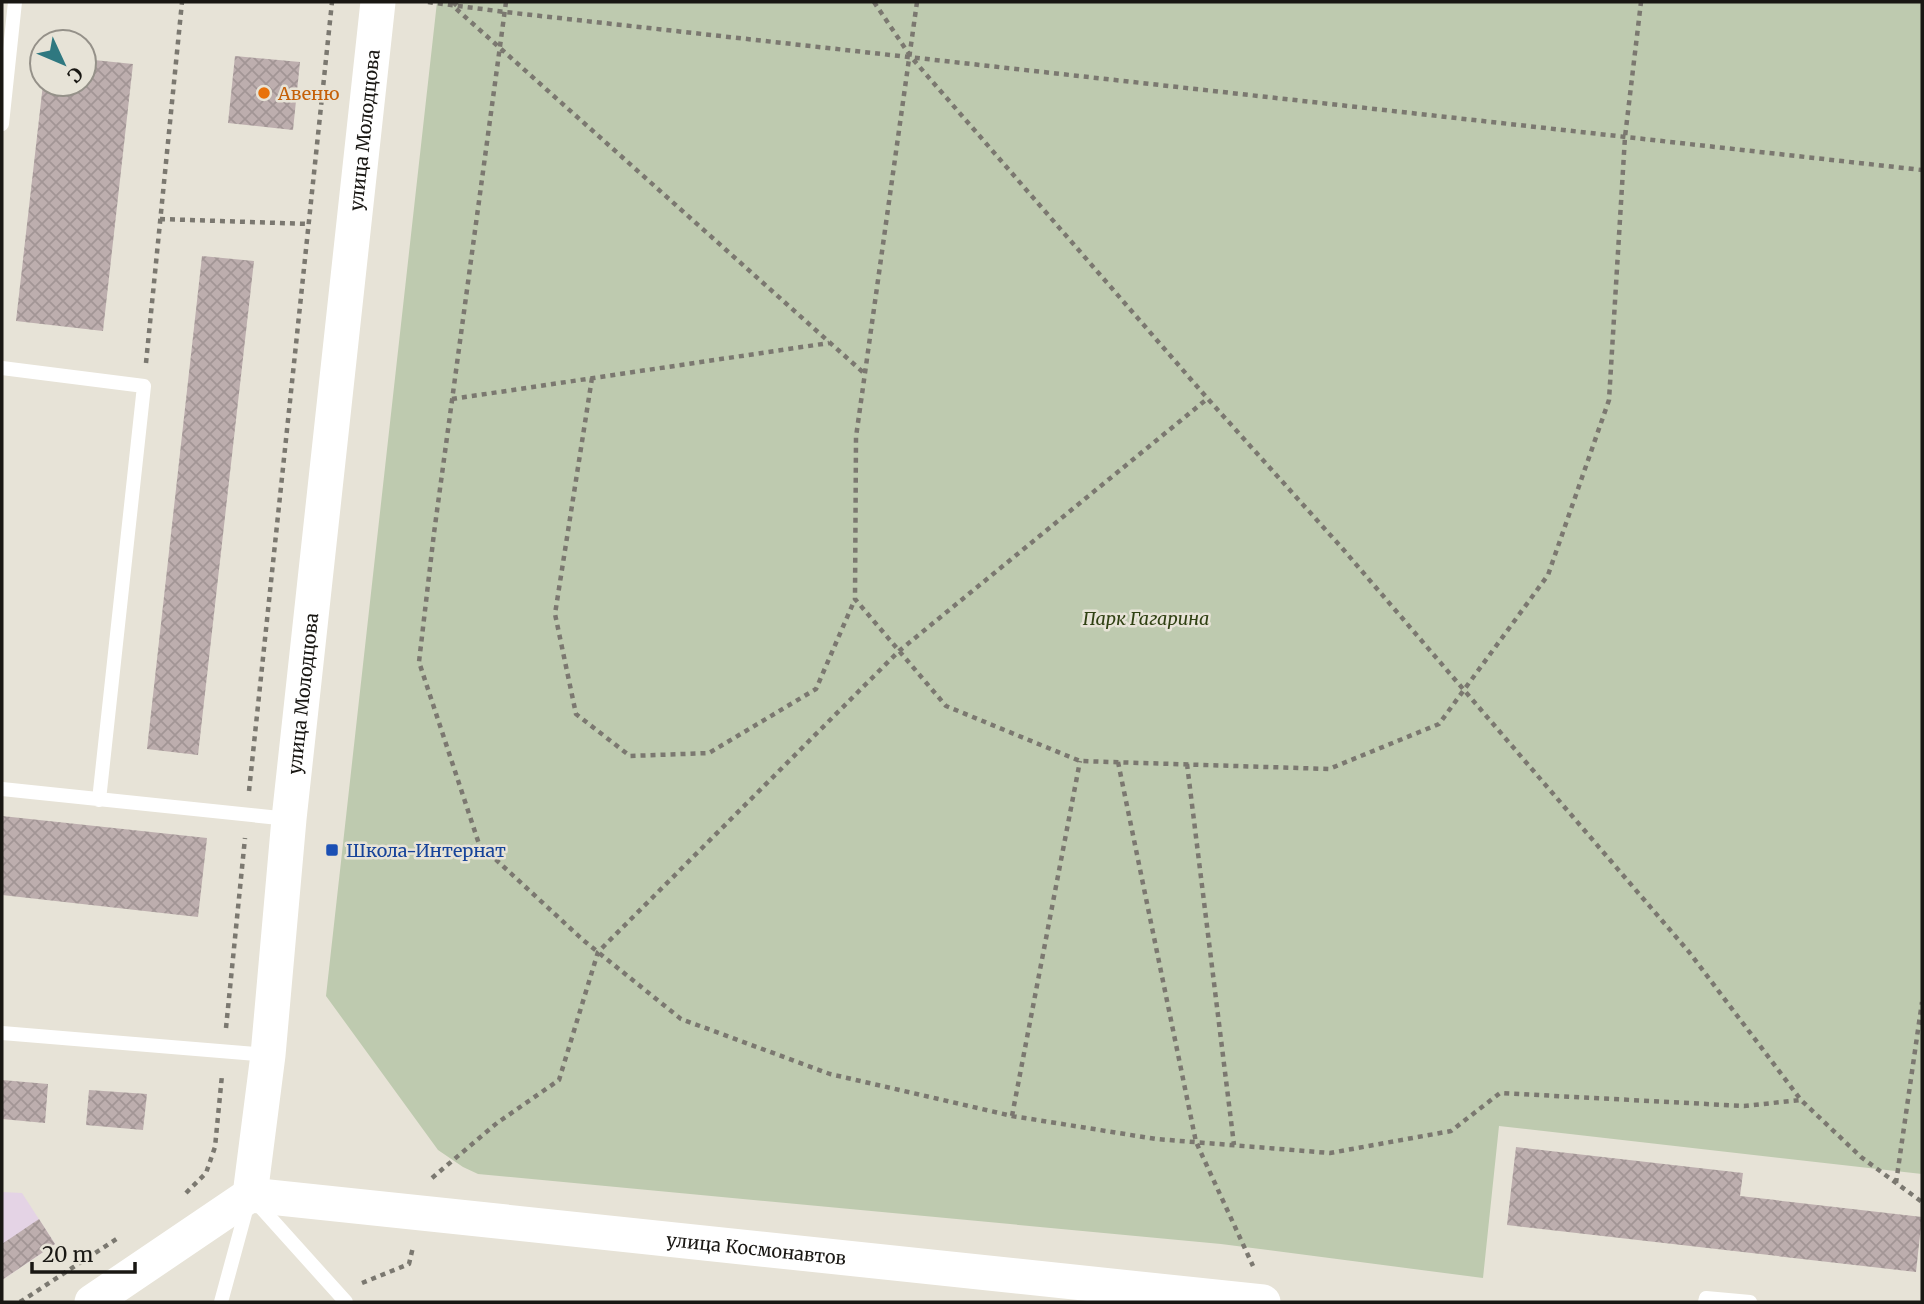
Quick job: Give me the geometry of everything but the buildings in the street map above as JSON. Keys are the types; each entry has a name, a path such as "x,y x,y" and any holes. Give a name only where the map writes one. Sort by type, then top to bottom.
{"street":[{"name":"улица Молодцова","path":"250,1195 268,1055 289,819 377,2"},
{"name":"улица Космонавтов","path":"250,1195 1260,1290"},
{"path":"92,1302 250,1195"}],"lane":[{"path":"2,124 15,2"},
{"path":"2,368 144,386 99,800"},
{"path":"2,789 289,819"},
{"path":"2,1033 268,1055"},
{"path":"250,1195 342,1298"},
{"path":"221,1302 250,1195"},
{"path":"1705,1302 1706,1298 1750,1302"}],"path":[{"path":"144,386 181,2"},
{"path":"183,1196 206,1173 215,1147 332,2"},
{"path":"428,2 1922,170"},
{"path":"506,2 419,662 480,844 598,952 681,1019 830,1073 1012,1116 1156,1139 1330,1153 1451,1131 1500,1093 1744,1106 1801,1100"},
{"path":"874,2 911,58 1208,399 1342,548 1689,953 1801,1100 1861,1157 1922,1202"},
{"path":"592,378 555,614 576,715 630,756 709,753 816,689 855,599 856,437 917,2"},
{"path":"855,599 946,706 1080,761 1329,769 1439,724 1548,575 1609,400 1625,137 1641,2"},
{"path":"455,4 500,48 865,374"},
{"path":"160,219 310,224"},
{"path":"452,399 830,343"},
{"path":"342,1298 409,1264 431,1179 497,1123 559,1080 598,952 899,651 1208,399"},
{"path":"1012,1116 1080,761"},
{"path":"1118,762 1196,1142 1260,1290"},
{"path":"1187,764 1234,1145"},
{"path":"1896,1183 1922,1002"},
{"path":"1919,1035 1922,1044"},
{"path":"20,1302 127,1233"}],"shaded area":[{"path":"2,1192 22,1193 55,1244 2,1280"}],"green space":[{"name":"Парк Гагарина","path":"437,2 1922,2 1922,1174 1499,1126 1483,1278 1221,1244 478,1174 438,1150 326,996"}],"place":[{"name":"Авеню","path":"264,93"},
{"name":"Школа-Интернат","path":"332,850"}]}
